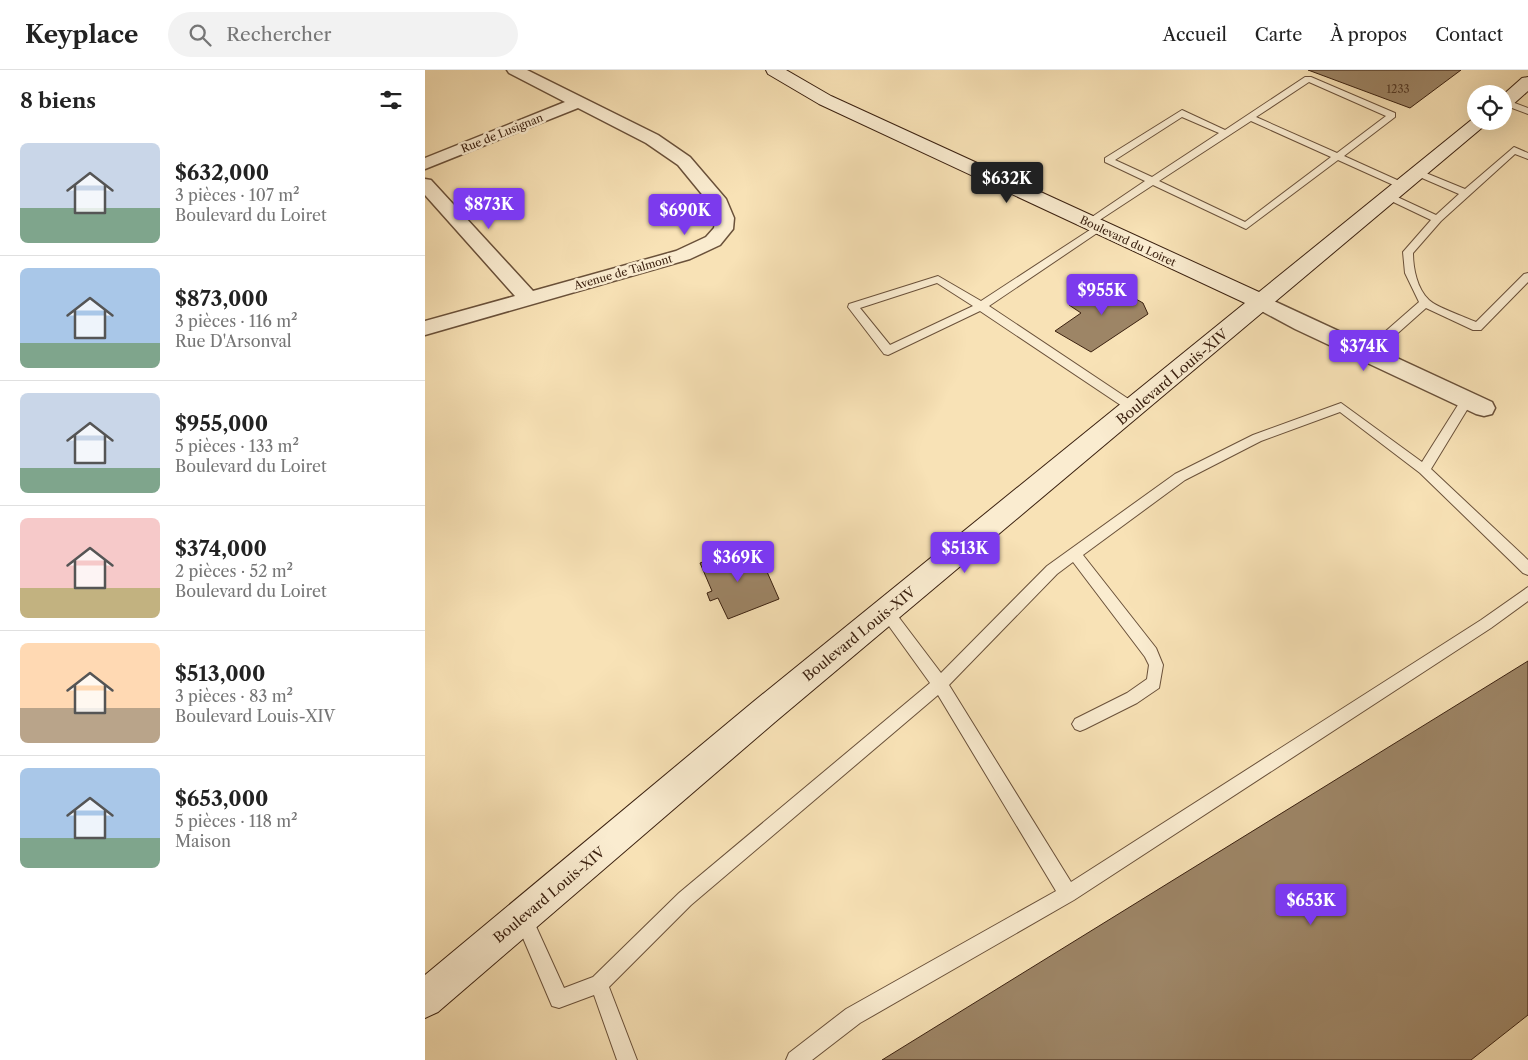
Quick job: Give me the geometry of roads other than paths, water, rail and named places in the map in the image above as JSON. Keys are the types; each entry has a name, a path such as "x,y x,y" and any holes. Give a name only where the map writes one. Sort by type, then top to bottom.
{"main road":[{"name":"Boulevard du Loiret","path":"774,70 825,100 1261,302"},
{"path":"1512,97 1527,85"},
{"name":"Boulevard Louis-XIV","path":"425,999 886,611 1135,409 1261,302 1470,130"}],"street":[{"name":"Avenue de Talmont","path":"425,328 683,255 713,241 723,229 725,218 719,203 684,161 652,139 515,70"},
{"name":"Rue de Lusignan","path":"425,164 579,102"},
{"path":"425,184 528,298"},
{"name":"Boulevard du Loiret","path":"1261,302 1367,354 1476,404"}],"lane":[{"path":"1135,409 981,306 938,279 853,307 888,351 981,306 1152,181 1308,79 1392,115 1246,226 1152,181 1108,160 1182,113 1225,133"},
{"path":"1512,106 1528,111"},
{"path":"1250,117 1404,185 1466,193"},
{"path":"1528,156 1514,150 1437,219 1408,252 1407,268 1425,303 1477,327 1528,276"},
{"path":"1404,185 1437,219"},
{"path":"1367,354 1425,303"},
{"path":"1424,470 1476,404"},
{"path":"523,916 559,999 599,984 685,899 940,684 1052,570 1180,477 1257,438 1341,407 1424,470 1528,569"},
{"path":"1074,554 1151,653 1156,665 1154,683 1132,698 1080,724"},
{"path":"795,1060 853,1016 959,954 1068,894 1486,624 1528,593"},
{"path":"886,611 940,684 1068,894"},
{"path":"599,984 627,1060"}]}
